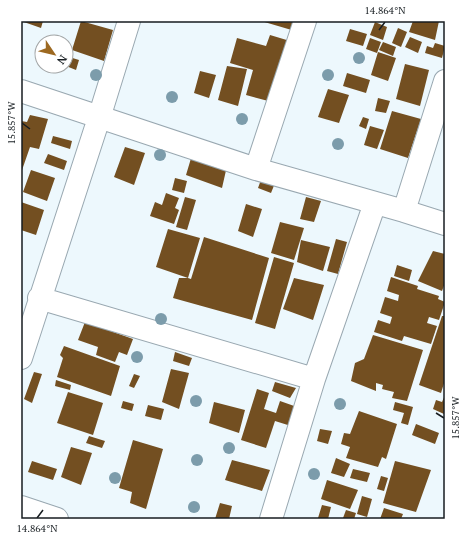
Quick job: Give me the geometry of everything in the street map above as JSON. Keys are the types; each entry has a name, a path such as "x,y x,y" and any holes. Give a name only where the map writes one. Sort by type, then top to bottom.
{"street":[{"path":"21,358 39,298 99,118 128,21"},
{"path":"256,169 305,21"},
{"path":"404,211 445,81"},
{"path":"21,91 256,169 445,224"},
{"path":"271,519 314,378 375,203"},
{"path":"39,298 314,378"},
{"path":"21,507 56,519"}],"building":[{"path":"21,21 43,21 41,28"},
{"path":"81,21 113,30 104,61 74,51 74,44"},
{"path":"261,21 298,21 295,31"},
{"path":"413,21 439,21 435,40 409,32"},
{"path":"375,22 387,27 383,40 370,35"},
{"path":"398,28 407,32 401,47 392,43"},
{"path":"350,29 367,34 363,46 346,41"},
{"path":"270,35 290,41 272,102 246,95 253,70 230,63 237,38 266,46"},
{"path":"410,37 422,42 418,53 405,47"},
{"path":"370,38 381,42 377,53 366,49"},
{"path":"383,42 396,47 393,56 379,50"},
{"path":"435,43 445,46 442,58 425,53 427,46 433,48"},
{"path":"378,52 396,58 388,81 371,75"},
{"path":"74,58 79,60 76,70 74,69"},
{"path":"405,64 429,70 420,106 396,99"},
{"path":"227,66 247,69 238,106 218,100"},
{"path":"200,71 216,75 209,98 194,93"},
{"path":"347,73 370,80 366,93 343,86"},
{"path":"328,89 349,95 339,123 318,117"},
{"path":"378,98 390,101 386,113 375,111"},
{"path":"392,111 421,119 408,158 380,149"},
{"path":"30,115 48,119 39,149 30,147 21,173 21,121 27,122"},
{"path":"363,117 369,119 366,129 359,126"},
{"path":"370,126 384,130 377,149 364,145"},
{"path":"53,136 72,141 70,149 51,143"},
{"path":"125,147 145,153 134,185 114,177"},
{"path":"48,154 67,161 64,170 44,163"},
{"path":"192,155 227,166 222,188 186,175"},
{"path":"31,170 55,178 47,201 23,192"},
{"path":"262,177 275,183 271,193 258,188"},
{"path":"175,178 187,181 184,193 172,190"},
{"path":"166,193 179,198 175,208 179,210 174,224 150,216 155,202 162,205"},
{"path":"185,197 196,200 187,230 176,227"},
{"path":"306,197 321,201 314,222 300,219"},
{"path":"21,202 44,210 36,235 21,230"},
{"path":"246,204 262,209 253,237 238,231"},
{"path":"280,222 304,228 294,260 271,253"},
{"path":"168,229 200,238 188,278 156,267"},
{"path":"204,237 269,258 252,320 173,298 179,278 191,279"},
{"path":"336,239 347,242 338,274 327,271"},
{"path":"301,240 330,247 323,271 297,262"},
{"path":"433,251 445,254 445,283 442,291 418,281"},
{"path":"274,257 294,263 275,329 255,323"},
{"path":"397,265 412,270 409,281 394,276"},
{"path":"391,277 418,286 417,289 439,296 438,299 445,302 439,320 429,317 427,323 437,326 431,344 404,336 402,341 374,332 378,320 390,324 392,317 380,313 385,297 398,301 399,295 387,291"},
{"path":"294,278 324,285 313,320 283,309"},
{"path":"442,316 445,316 445,380 441,393 419,385"},
{"path":"85,322 133,339 127,355 119,352 115,362 96,355 98,347 78,340"},
{"path":"373,335 423,350 407,401 392,398 394,392 382,389 383,385 376,383 376,391 351,381 355,363 364,359"},
{"path":"64,346 120,366 111,396 57,377 63,358 60,355"},
{"path":"175,352 192,358 189,366 173,361"},
{"path":"171,369 189,373 179,409 162,402"},
{"path":"34,372 42,374 32,403 24,399"},
{"path":"134,374 140,376 134,388 129,386"},
{"path":"56,380 71,385 70,390 55,386"},
{"path":"275,382 296,388 290,398 272,391"},
{"path":"257,389 269,393 264,409 276,413 280,401 297,407 291,426 275,421 266,448 241,440"},
{"path":"68,392 103,403 93,435 57,423"},
{"path":"445,395 444,414 433,409 436,400 442,402"},
{"path":"123,401 134,404 132,411 121,408"},
{"path":"214,402 245,410 239,433 209,423"},
{"path":"395,402 413,407 408,425 401,423 404,413 393,410"},
{"path":"148,405 164,409 161,420 145,416"},
{"path":"359,411 397,424 386,459 382,457 378,467 346,458 350,447 341,444 344,433 350,434"},
{"path":"416,424 439,433 435,444 412,435"},
{"path":"320,429 332,431 328,444 317,441"},
{"path":"89,436 105,441 102,448 86,443"},
{"path":"133,440 163,449 146,509 130,503 132,492 119,488"},
{"path":"71,447 92,453 81,485 61,477"},
{"path":"336,458 350,464 344,477 331,473"},
{"path":"232,460 270,470 262,491 225,480"},
{"path":"32,461 57,469 53,480 28,472"},
{"path":"395,461 431,470 416,512 383,503"},
{"path":"353,469 370,473 367,482 350,478"},
{"path":"381,476 388,478 384,491 377,489"},
{"path":"327,480 358,490 350,509 321,499"},
{"path":"362,496 372,499 367,517 357,514"},
{"path":"220,503 232,506 229,519 215,519"},
{"path":"322,505 331,507 328,519 318,518"},
{"path":"384,508 403,514 401,519 380,519"},
{"path":"346,510 356,513 354,519 343,518"}]}
